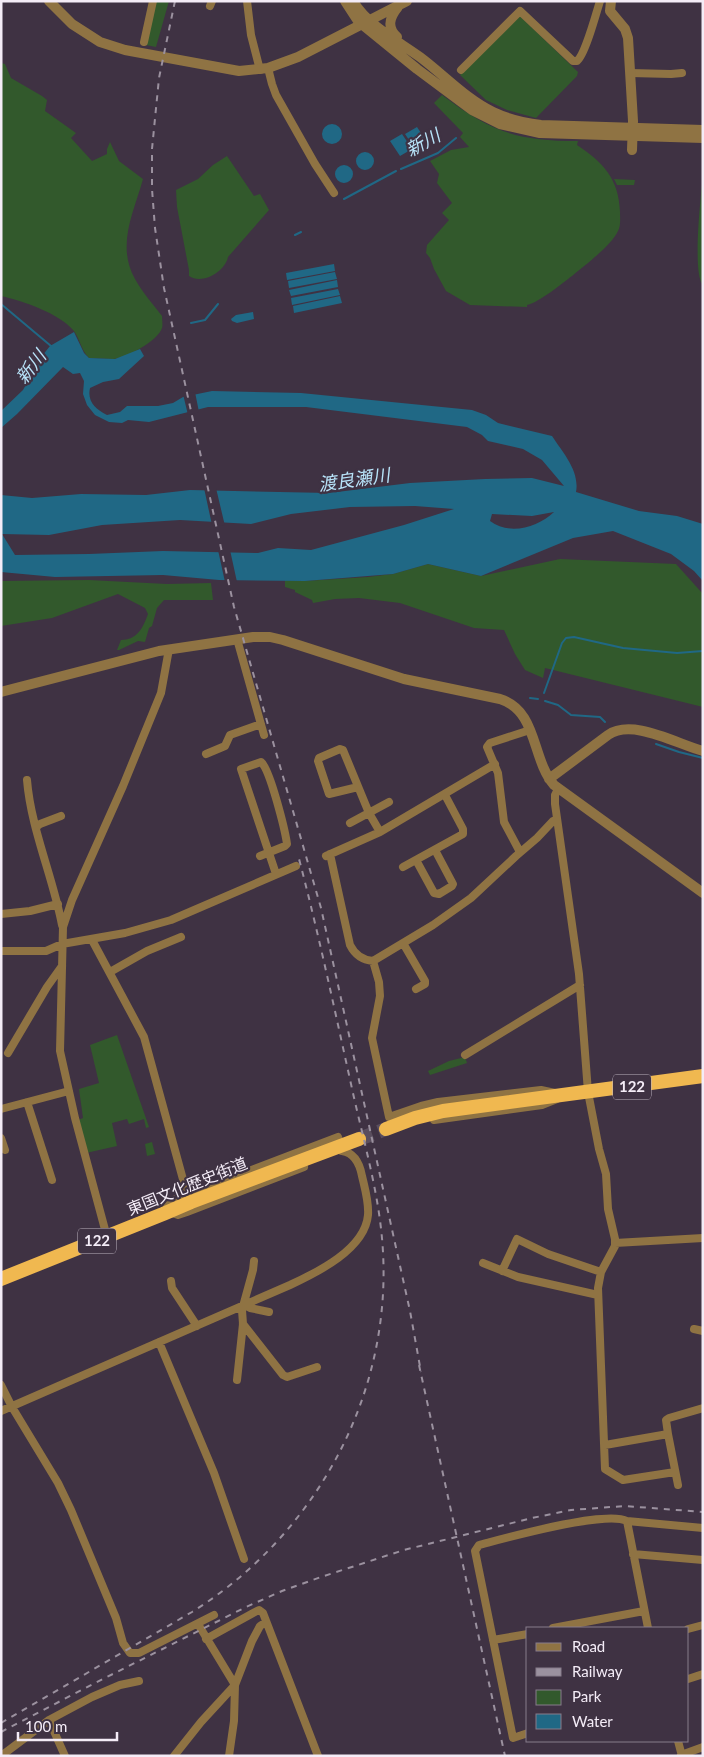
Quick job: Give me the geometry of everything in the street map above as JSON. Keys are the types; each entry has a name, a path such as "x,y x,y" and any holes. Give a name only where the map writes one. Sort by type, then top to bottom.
{"highway":[{"name":"122","path":"386,1129 415,1118 443,1111 703,1076"},
{"name":"東国文化歴史街道","path":"1,1278 191,1202 358,1139"}],"street":[{"path":"49,1 72,24 100,42 125,50 230,70 264,69 298,57 403,4"},
{"path":"144,42 153,1"},
{"path":"247,1 251,35 264,69 276,95 315,164 334,193"},
{"path":"345,1 365,22 460,102 492,121 540,133 703,130"},
{"path":"353,1 365,22 419,57"},
{"path":"403,4 390,18 391,31 419,57 477,103 494,113 540,126 703,138"},
{"path":"461,70 520,11 550,41 573,61 577,61 581,57 599,5 610,5 627,33 633,132 632,150"},
{"path":"630,74 682,73"},
{"path":"1,692 170,649 264,636 276,638 404,680 506,700 522,713 549,779 558,789 703,893"},
{"path":"237,639 264,734"},
{"path":"107,1237 68,1090 60,1051 63,927 72,900 123,786 161,693 170,649"},
{"path":"206,754 225,746 230,735 261,724"},
{"path":"549,779 611,733 620,729 661,736 703,751"},
{"path":"520,852 504,822 498,775 487,749 488,744 530,730"},
{"path":"358,787 329,794 318,761 319,758 340,749 343,750 369,813 380,832"},
{"path":"264,854 285,846 287,842 271,783 264,764 260,762 241,769 264,854 276,874"},
{"path":"494,764 469,778 445,795 380,832 328,855 353,951 360,957 373,961 446,917 471,898 537,838 552,821 557,819"},
{"path":"27,780 36,828 63,927"},
{"path":"558,789 554,799 580,986 588,1092 600,1157 606,1174 608,1209 616,1243 601,1272 598,1295 605,1468 623,1480 675,1472"},
{"path":"403,867 460,836 463,831 445,795"},
{"path":"350,823 388,802"},
{"path":"36,828 40,824 61,816"},
{"path":"416,860 434,893 440,894 453,884 434,850"},
{"path":"1,951 46,952 62,944 125,933 179,917 296,866"},
{"path":"1,914 30,911 58,904"},
{"path":"110,972 147,950 181,937"},
{"path":"92,940 144,1037 187,1194"},
{"path":"403,943 425,981 423,985 416,989"},
{"path":"373,961 380,988 380,1000 372,1038 389,1117 438,1102 541,1090 554,1092 561,1096 553,1102 542,1105 431,1120 407,1128 401,1114"},
{"path":"8,1054 44,992 62,966"},
{"path":"465,1055 580,986"},
{"path":"1,1109 68,1090"},
{"path":"27,1102 52,1180"},
{"path":"1,1411 298,1282 331,1264 345,1252 364,1229 368,1218 368,1207 360,1168 352,1156 342,1151 338,1137 171,1201 166,1213 178,1214 187,1212 342,1151"},
{"path":"1,1138 5,1150"},
{"path":"616,1243 703,1238"},
{"path":"502,1271 517,1239 548,1254 601,1272"},
{"path":"237,1380 243,1324 242,1310 254,1261"},
{"path":"483,1263 518,1277 598,1295"},
{"path":"170,1281 172,1288 197,1326"},
{"path":"244,1305 269,1312"},
{"path":"243,1324 283,1375 287,1377 317,1367"},
{"path":"694,1330 703,1331"},
{"path":"159,1342 214,1473 244,1559"},
{"path":"1,1385 72,1510 116,1618 122,1643 129,1652 133,1654 139,1653 214,1615"},
{"path":"678,1485 666,1420 703,1408"},
{"path":"605,1445 668,1434"},
{"path":"526,1734 514,1738 476,1551 479,1545 568,1524 614,1519 703,1528"},
{"path":"627,1521 648,1627"},
{"path":"633,1554 703,1560"},
{"path":"206,1639 259,1610 263,1613 318,1756"},
{"path":"558,1627 644,1611"},
{"path":"229,1756 234,1721 235,1684 252,1641 260,1626 266,1622"},
{"path":"198,1624 235,1684"},
{"path":"689,1629 703,1625"},
{"path":"493,1640 526,1634"},
{"path":"689,1679 703,1674"},
{"path":"1,1756 49,1720 92,1697 120,1685 139,1681"},
{"path":"174,1756 235,1684"},
{"path":"49,1720 65,1756"},
{"path":"678,1742 682,1755 703,1747"}],"green space":[{"path":"155,1 169,1 156,47 146,45"},
{"path":"520,16 578,72 577,76 536,118 507,110 486,100 460,75"},
{"path":"1,63 5,64 11,78 47,100 45,111 76,133 71,138 92,161 107,154 110,142 119,161 143,179 128,229 127,254 135,279 162,316 162,328 148,343 126,356 113,359 89,358 74,331 59,319 50,313 20,301 1,296"},
{"path":"442,95 475,118 506,132 538,139 578,141 577,145 595,158 608,172 617,190 620,222 615,237 572,276 544,297 527,305 527,307 470,305 446,291 426,253 427,245 449,220 442,213 452,203 437,183 439,174 430,161 451,150 469,147 460,137 463,133 434,103"},
{"path":"227,156 254,196 260,194 269,210 228,257 218,272 206,278 194,278 189,276 177,207 176,190 198,179 213,165"},
{"path":"703,175 703,285 698,266 698,250"},
{"path":"614,179 635,180 634,185 617,185"},
{"path":"560,559 676,564 703,594 703,707 545,668 543,678 525,670 504,630 474,628 400,603 359,598 335,599 313,603 312,600 295,592 295,590 285,587 285,580 305,581 368,577 393,574 428,564 481,576"},
{"path":"89,580 167,584 211,583 213,600 164,600 157,608 145,642 138,641 119,650 117,650 121,640 131,638 139,632 148,614 145,608 118,594 52,618 1,626 1,581"},
{"path":"117,1035 149,1127 146,1128 144,1119 129,1124 127,1119 112,1123 117,1146 86,1153 78,1120 83,1118 79,1089 99,1083 90,1045"},
{"path":"465,1057 467,1063 430,1075 428,1071 449,1061"},
{"path":"152,1142 155,1154 147,1156 145,1144"}],"water":[{"path":"332,124 339,127 342,134 339,141 332,144 325,141 322,134 325,127"},
{"path":"417,127 425,139 413,146 405,134"},
{"path":"402,134 412,149 400,156 390,141"},
{"path":"361,152 369,152 374,157 372,168 361,170 356,165 356,157"},
{"path":"340,165 348,165 353,170 351,181 340,183 335,178 335,170"},
{"path":"334,264 335,271 287,280 286,273"},
{"path":"335,272 337,279 289,288 288,281"},
{"path":"337,280 338,287 291,296 289,290"},
{"path":"338,289 340,295 292,305 291,298"},
{"path":"340,296 342,303 294,313 293,306"},
{"path":"253,312 254,319 237,323 231,319 236,315"},
{"path":"74,332 84,353 89,358 115,359 140,349 144,356 119,379 103,382 90,388 91,401 99,410 107,415 120,412 127,406 158,406 173,403 183,397 212,391 301,393 472,410 486,415 498,423 552,436 573,470 577,484 576,492 639,511 677,516 703,524 703,588 702,580 694,571 671,554 613,531 573,538 481,576 428,564 393,574 305,581 219,580 163,575 55,577 1,572 1,495 32,498 81,494 146,495 190,490 329,493 410,483 532,478 564,486 542,460 523,449 488,441 482,435 467,427 306,407 208,407 149,422 128,420 122,423 109,422 95,415 87,405 83,394 84,381 80,373 73,374 63,367 1,428 1,411 23,390 42,356 50,346","holes":["415,506 454,509 404,525 311,550 278,548 258,553 163,551 15,555 2,534 49,535 102,525 180,520 251,524 291,514 350,507","554,512 540,522 524,528 506,528 490,521 492,514 532,516"]}],"pier":[{"path":"195,392 199,412 188,415 183,394"},
{"path":"204,488 216,488 225,526 212,525"},
{"path":"218,550 230,550 237,582 225,582"}],"waterway":[{"name":"新川","path":"401,169 438,153 456,138"},
{"name":"新川","path":"344,199 396,171"},
{"name":"新川","path":"295,235 301,232"},
{"path":"1,304 51,346"},
{"name":"新川","path":"191,323 205,320 218,304"},
{"path":"544,693 562,643 566,638 574,637 623,648 677,653 703,651"},
{"path":"530,698 538,699"},
{"path":"545,701 558,705 571,715 600,717 605,722"},
{"path":"656,744 703,758"}],"tunnel":[{"path":"359,1139 386,1129"}],"railway":[{"path":"175,1 159,78 152,149 152,189 155,228 164,288 234,607 321,908 410,1311 421,1372"},
{"path":"1,1723 192,1612 236,1581 274,1544 308,1503 336,1458 358,1410 374,1359 382,1306 383,1252 381,1231 370,1168 298,855"},
{"path":"419,1365 505,1756"},
{"path":"1,1732 246,1607 282,1591 404,1550 571,1510 625,1506 703,1512"}],"water label":[{"name":"渡良瀬川","path":"354,480"}]}
